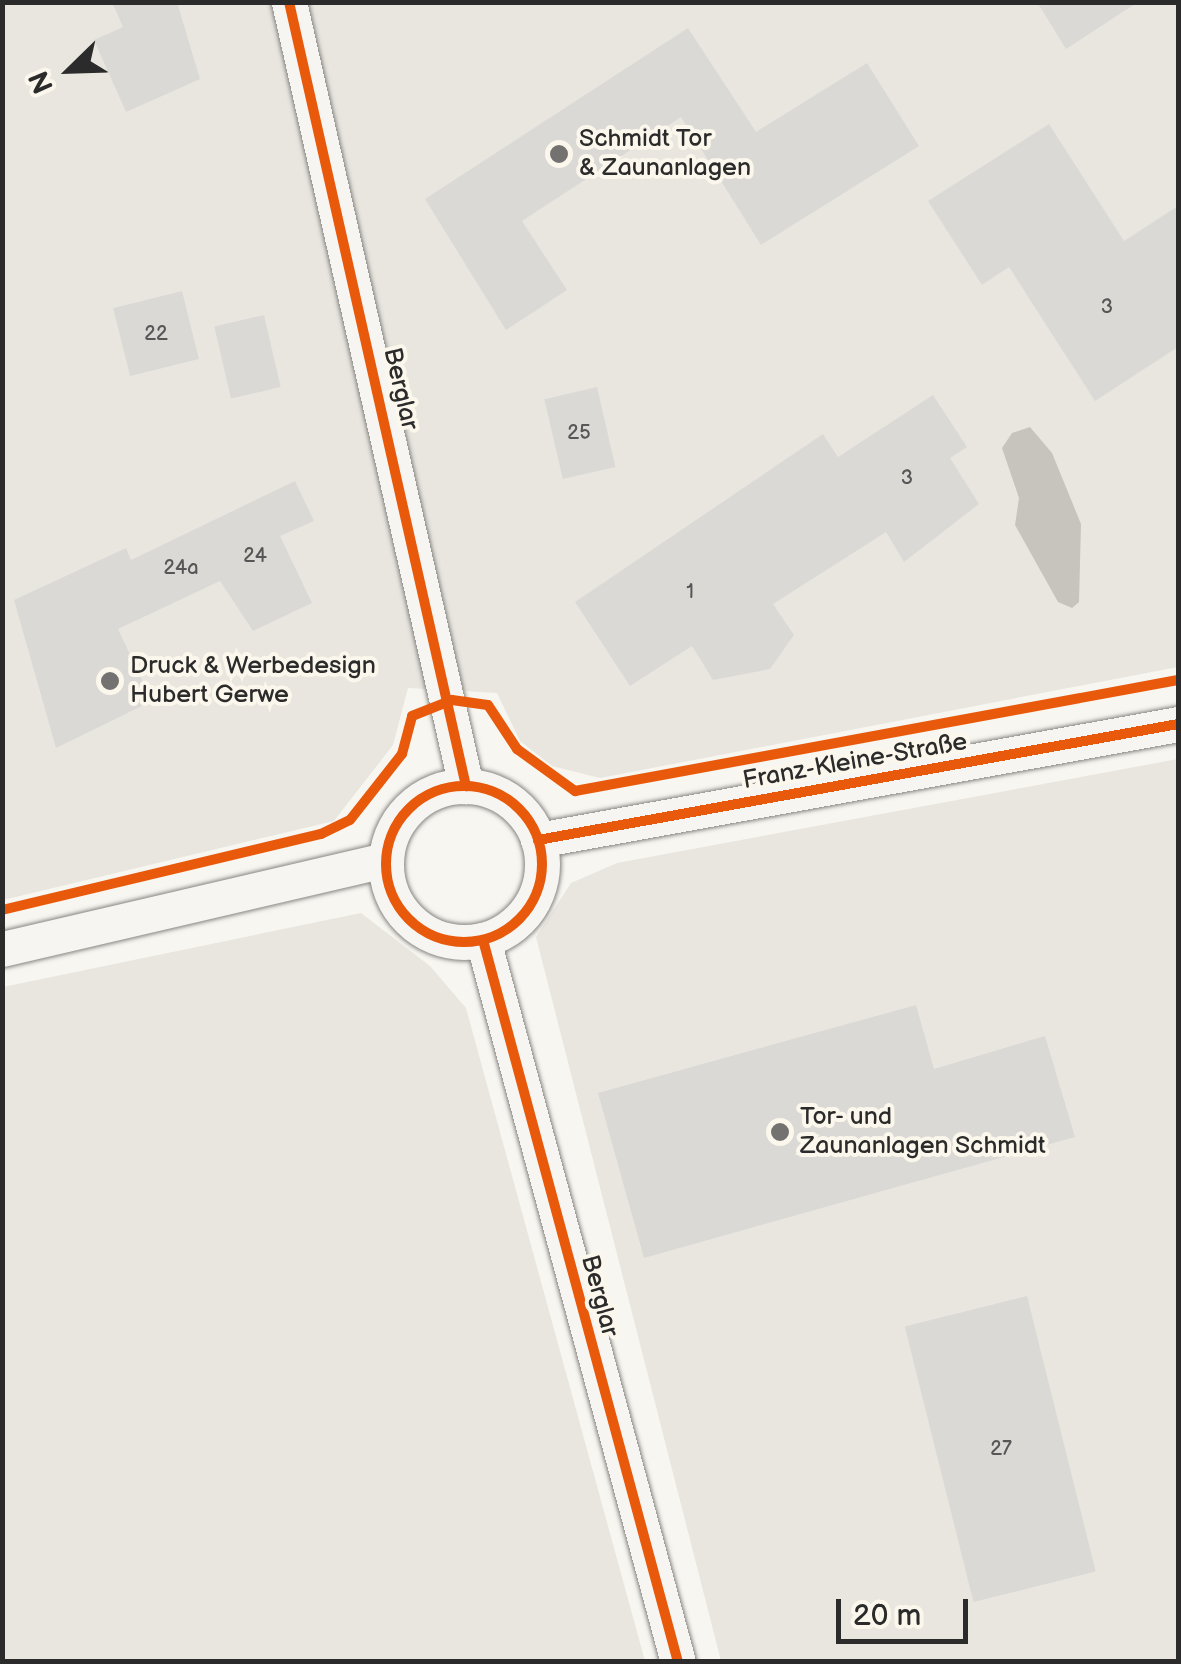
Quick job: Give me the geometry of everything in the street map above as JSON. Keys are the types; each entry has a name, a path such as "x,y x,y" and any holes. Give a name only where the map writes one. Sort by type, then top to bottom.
{"street":[{"name":"Berglar","path":"289,2 466,786"},
{"name":"Franz-Kleine-Straße","path":"538,840 1178,724"},
{"path":"466,786 508,800 538,840 538,891 506,930 483,940 458,942 414,925 398,907 385,860 396,828 417,801 466,786"},
{"path":"2,949 385,860"},
{"name":"Berglar","path":"483,940 678,1662"}],"shaded area":[{"path":"2,3 1178,3 1178,667 600,778 552,766 520,741 497,693 408,688 393,745 334,821 3,900"},
{"path":"1030,427 1052,453 1081,524 1079,602 1072,608 1058,602 1015,525 1019,498 1002,448 1012,433"},
{"path":"1178,759 1178,1661 721,1661 536,937 571,883 617,863"},
{"path":"361,913 430,966 466,1008 645,1661 3,1661 3,987"}],"building":[{"path":"112,2 177,2 200,79 126,112 94,40 123,27"},
{"path":"1037,2 1138,2 1066,49"},
{"path":"688,28 756,132 867,63 919,146 761,245 681,117 522,221 567,290 506,330 425,199"},
{"path":"1049,124 1124,241 1178,206 1178,347 1095,401 1009,267 982,285 928,201"},
{"path":"182,291 199,359 130,376 113,308"},
{"path":"264,315 281,387 231,399 214,326"},
{"path":"597,387 615,467 563,479 544,399"},
{"path":"933,395 967,447 950,458 979,504 904,562 886,532 773,604 794,635 770,669 713,680 692,646 630,686 575,602 823,434 838,457"},
{"path":"295,481 314,521 280,536 312,603 253,631 220,581 118,629 152,701 56,748 14,600 126,548 131,560"},
{"name":"Tor- und Zaunanlagen Schmidt","path":"916,1005 934,1069 1045,1036 1075,1137 644,1258 598,1093"},
{"path":"1027,1296 1096,1572 973,1602 905,1326"}],"cycle path":[{"path":"289,2 466,786"},
{"path":"2,910 321,834 350,820 402,754 412,716 452,700 488,705 517,749 575,791 1178,680"},
{"path":"538,840 1178,724"},
{"path":"464,786 494,792 519,809 536,834 542,864 536,894 519,919 494,936 464,942 434,936 409,919 392,894 386,864 392,834 409,809 434,792 464,786"},
{"path":"483,940 678,1662"}],"place":[{"name":"Schmidt Tor & Zaunanlagen","path":"559,154"},
{"name":"Druck & Werbedesign Hubert Gerwe","path":"110,681"},
{"name":"Tor- und Zaunanlagen Schmidt","path":"780,1132"}]}
